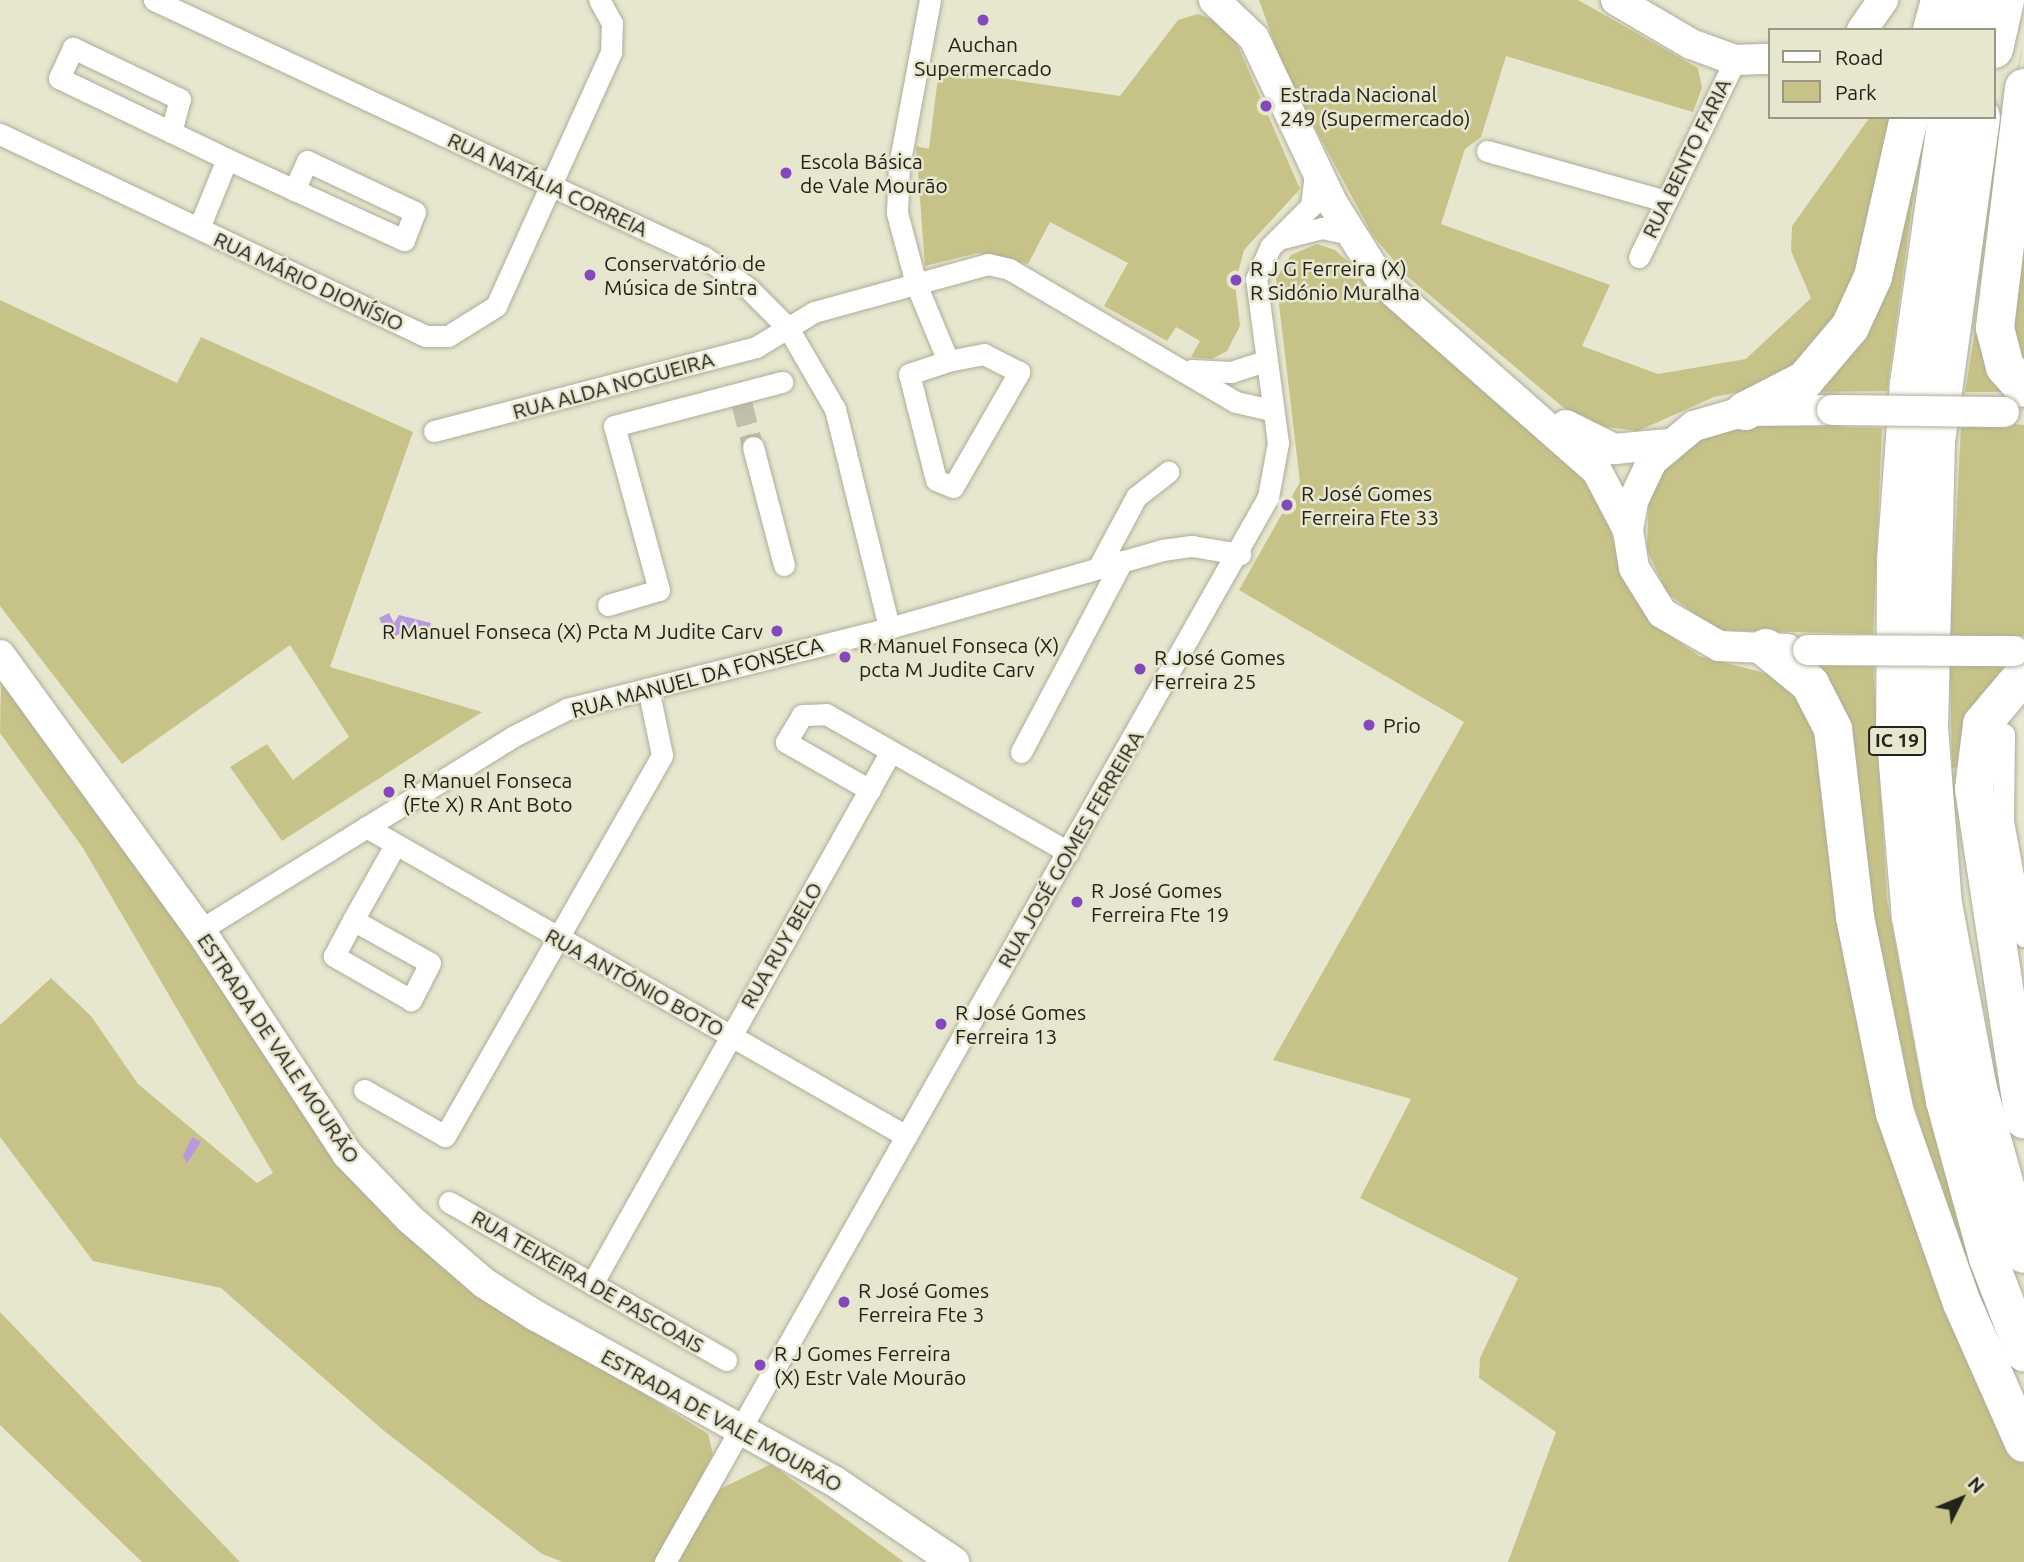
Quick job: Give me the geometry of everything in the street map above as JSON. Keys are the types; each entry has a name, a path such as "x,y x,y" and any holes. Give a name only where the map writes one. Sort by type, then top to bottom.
{"highway":[{"path":"1933,28 1940,0"},
{"path":"1965,28 1972,0"},
{"path":"1996,40 2005,0"},
{"path":"2017,404 1995,328 2024,88"},
{"path":"1745,411 1805,380 1850,327 1873,277 1909,119"},
{"name":"IC 19","path":"1947,119 1909,383 1896,562 1895,728 1911,917 1945,1101 1988,1258 2024,1352"},
{"name":"IC 19","path":"1981,119 1936,441 1928,728 1943,904 1978,1090 2024,1254"},
{"path":"1766,648 1814,690 1833,729 1855,917 1895,1113 1962,1303 2024,1443"},
{"path":"2021,658 1982,724 1974,789 2024,1119"}],"street":[{"name":"RUA NATÁLIA CORREIA","path":"154,0 704,257 747,287 788,328 835,409 889,628"},
{"name":"RUA MÁRIO DIONÍSIO","path":"0,134 426,335 448,336 496,306 611,52 612,23 599,0"},
{"path":"930,0 899,165 897,213 916,284 948,361"},
{"path":"1214,0 1254,38"},
{"path":"1249,0 1254,38 1312,162 1382,282 1413,313 1597,471 1629,530 1637,577 1662,613 1719,646 2021,658"},
{"path":"1616,0 1691,44 1735,60 1769,59"},
{"path":"1863,28 1883,0"},
{"path":"171,132 180,99 73,48 59,78 171,132 227,159 294,190 404,240 415,212 307,161 294,190"},
{"name":"RUA BENTO FARIA","path":"1639,257 1663,200 1735,60"},
{"path":"1487,151 1663,200"},
{"path":"199,228 227,159"},
{"name":"RUA JOSÉ GOMES FERREIRA","path":"665,1562 737,1431 1240,554 1275,478 1272,410 1256,279 1277,240 1311,206 1312,162"},
{"path":"1277,240 1306,229 1355,239 1587,441 1615,449 1669,444"},
{"name":"RUA ALDA NOGUEIRA","path":"434,431 756,347 814,312 980,265 1009,269 1185,369 1236,402 1272,410"},
{"path":"984,354 1018,372 953,487 936,480 909,374 948,361 984,354"},
{"path":"1185,369 1231,372 1264,361"},
{"path":"682,368 693,405"},
{"path":"608,606 659,590 614,426 693,405 741,399 782,382"},
{"path":"1629,530 1638,487 1669,444 1694,426 1745,411 2017,404"},
{"path":"753,447 783,565"},
{"path":"1098,568 1136,497 1168,472"},
{"name":"RUA MANUEL DA FONSECA","path":"200,930 545,720 648,688 889,628 1122,561 1192,546 1240,554"},
{"path":"1021,752 1122,561"},
{"name":"ESTRADA DE VALE MOURÃO","path":"0,655 200,930 347,1154 411,1220 484,1283 737,1431 834,1480 954,1562"},
{"path":"363,1090 445,1136 662,755 648,688"},
{"path":"870,790 786,742 790,730 802,715 826,714 890,753 1068,852"},
{"path":"2004,734 2003,821 2024,936"},
{"name":"RUA RUY BELO","path":"592,1284 890,753"},
{"name":"RUA ANTÓNIO BOTO","path":"366,827 394,847 730,1034 906,1136"},
{"path":"354,920 394,847"},
{"name":"RUA TEIXEIRA DE PASCOAIS","path":"449,1202 726,1360"}],"green space":[{"path":"1259,0 1578,0 1698,68 1702,88 1693,112 1506,56 1481,137 1465,149 1441,224 1610,285 1582,346 1658,374 1746,359 1811,298 1791,251 1792,226 1869,119 1893,119 1851,301 1839,327 1769,386 1714,397 1638,431 1583,424 1408,277 1373,236 1284,70"},
{"path":"1198,14 1217,21 1235,39 1300,189 1244,250 1235,284 1240,326 1227,351 1212,359 1191,357 1200,341 1176,327 1167,341 1104,306 1128,263 1050,222 1028,264 978,253 925,266 916,146 929,149 939,69 1120,96 1178,20"},
{"path":"2023,39 1985,323 2005,392 1965,392"},
{"path":"1919,154 1887,391 1801,392"},
{"path":"2024,202 2024,369 2012,349"},
{"path":"1317,244 1335,250 1598,483 1623,579 1652,623 1699,656 1780,677 1814,720 1940,1290 2024,1463 2024,1562 1508,1562 1556,1432 1479,1378 1480,1358 1518,1278 1360,1198 1411,1099 1273,1060 1464,722 1239,590 1300,482 1276,279 1291,255"},
{"path":"0,300 177,383 201,337 413,432 330,667 482,712 282,841 230,767 267,744 293,780 349,737 290,645 122,764 0,606"},
{"path":"2004,423 2024,425 2024,636 1950,635 1961,428"},
{"path":"1744,425 1882,428 1873,634 1716,630 1667,593 1647,550 1649,498 1669,462 1701,437"},
{"path":"1814,665 1873,665 1887,900 1923,1092 1967,1250 1961,1256 1897,1051"},
{"path":"1950,665 2013,665 1964,766 1952,768"},
{"path":"1,680 201,950 340,1164 441,1267 708,1434 713,1454 656,1562 563,1562 542,1554 383,1430 221,1288 93,1261 0,1137 0,1025 51,978 91,1016 138,1084 257,1183 273,1173 83,848 0,733"},
{"path":"0,1312 240,1562 142,1562 0,1425"},
{"path":"771,1464 904,1562 677,1562 720,1489"}],"shaded area":[{"path":"389,613 394,623 399,615 431,623 427,639 402,633 389,639 379,618"},
{"path":"192,1137 201,1142 187,1163 183,1156"}],"tunnel":[{"path":"742,404 753,447"}],"place":[{"name":"Auchan Supermercado","path":"983,20"},
{"name":"Estrada Nacional 249 (Supermercado)","path":"1266,106"},
{"name":"Escola Básica de Vale Mourão","path":"786,173"},
{"name":"Conservatório de Música de Sintra","path":"590,275"},
{"name":"R J G Ferreira (X) R Sidónio Muralha","path":"1236,280"},
{"name":"R José Gomes Ferreira Fte 33","path":"1287,505"},
{"name":"R Manuel Fonseca (X) Pcta M Judite Carv","path":"777,631"},
{"name":"R Manuel Fonseca (X) pcta M Judite Carv","path":"845,657"},
{"name":"R José Gomes Ferreira 25","path":"1140,669"},
{"name":"Prio","path":"1369,725"},
{"name":"R Manuel Fonseca (Fte X) R Ant Boto","path":"389,792"},
{"name":"R José Gomes Ferreira Fte 19","path":"1077,902"},
{"name":"R José Gomes Ferreira 13","path":"941,1024"},
{"name":"R José Gomes Ferreira Fte 3","path":"844,1302"},
{"name":"R J Gomes Ferreira (X) Estr Vale Mourão","path":"760,1365"}]}
